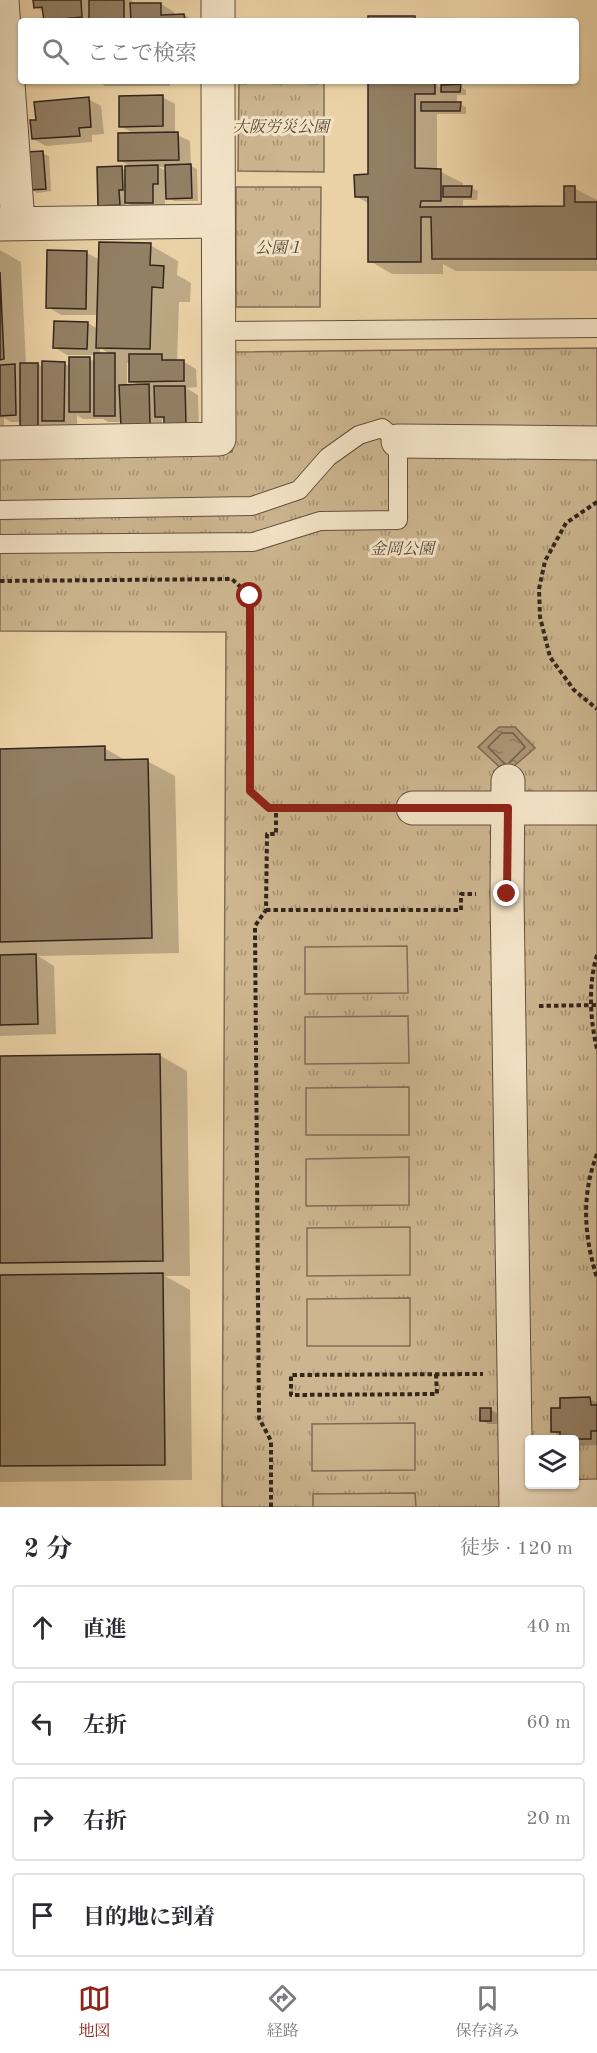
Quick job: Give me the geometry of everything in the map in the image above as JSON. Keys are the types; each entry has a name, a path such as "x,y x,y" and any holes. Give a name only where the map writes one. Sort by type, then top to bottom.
{"street":[{"path":"2,0 9,224 218,221"},
{"path":"218,0 218,18"},
{"path":"0,444 219,439 218,84"},
{"path":"398,441 597,443"},
{"path":"413,808 508,794 597,808"},
{"path":"508,794 507,894 516,1502 597,1496"}],"lane":[{"path":"219,331 597,328"},
{"path":"0,510 252,506 299,490 328,457 359,435 382,428 398,441 398,520 320,521 253,542 0,544"}],"path":[{"path":"597,502 566,523 545,561 538,589 540,617 550,657 574,690 597,709"},
{"path":"0,581 232,579 250,596 250,791 269,808 413,808"},
{"path":"271,1507 271,1441 259,1418 255,927 267,910 267,834 276,834 276,808"},
{"path":"267,910 461,910 461,894 507,894"},
{"path":"597,955 591,1005 591,1022 597,1049"},
{"path":"509,1007 597,1005"},
{"path":"597,1154 592,1167 585,1208 588,1248 597,1278"},
{"path":"436,1374 437,1394 291,1395 291,1376 436,1374 514,1373"}],"green space":[{"name":"大阪労災公園","path":"239,84 324,84 324,172 238,171"},
{"name":"公園１","path":"236,187 321,187 320,307 236,307"},
{"name":"金岡公園","path":"597,348 597,1507 222,1507 226,632 0,631 0,455 232,452 232,352"},
{"path":"407,946 408,993 305,994 305,947"},
{"path":"408,1016 409,1063 305,1064 305,1017"},
{"path":"409,1087 409,1135 306,1135 306,1088"},
{"path":"409,1157 409,1205 306,1206 306,1159"},
{"path":"410,1227 410,1275 307,1276 307,1228"},
{"path":"410,1298 410,1346 307,1346 307,1299"},
{"path":"415,1423 415,1470 312,1471 312,1424"},
{"path":"415,1493 416,1507 313,1507 313,1494"}],"water":[{"path":"499,727 515,727 535,748 506,773 478,747"}],"building":[{"path":"33,0 81,0 82,17 44,18 42,7 34,8"},
{"path":"89,0 124,0 124,18 89,18"},
{"path":"130,3 161,3 161,15 184,14 185,18 131,18"},
{"path":"368,16 415,16 415,18 368,18"},
{"path":"368,84 435,84 435,94 415,94 415,168 441,169 441,201 421,201 420,207 564,206 564,186 575,186 575,202 597,202 597,259 432,259 431,217 421,217 421,262 368,262 368,197 355,197 354,175 368,174"},
{"path":"461,84 460,92 441,92 441,85"},
{"path":"163,95 163,126 119,127 119,96"},
{"path":"89,97 91,127 79,128 80,136 32,139 30,120 36,120 34,102"},
{"path":"421,102 461,102 460,111 421,111"},
{"path":"178,132 179,160 118,161 118,133"},
{"path":"43,151 46,189 29,190 26,152"},
{"path":"191,164 192,198 166,199 165,165"},
{"path":"158,165 158,184 153,184 153,203 125,203 125,166"},
{"path":"122,166 123,190 119,190 120,205 98,206 97,167"},
{"path":"443,186 472,186 471,197 443,197"},
{"path":"99,242 151,243 150,265 164,266 163,288 152,287 150,349 96,348"},
{"path":"47,250 87,251 86,309 46,308"},
{"path":"0,272 4,359 0,360"},
{"path":"54,321 88,322 87,349 53,348"},
{"path":"94,353 115,353 115,416 94,416"},
{"path":"129,354 162,354 162,360 184,360 184,381 129,382"},
{"path":"69,357 90,357 90,412 69,412"},
{"path":"42,361 65,362 64,421 42,421"},
{"path":"20,363 38,363 38,426 20,426"},
{"path":"15,364 16,415 0,416 0,365"},
{"path":"149,384 150,425 121,426 119,385"},
{"path":"154,386 185,386 186,424 164,425 164,417 155,417"},
{"path":"105,746 105,760 148,759 152,938 0,942 0,749"},
{"path":"36,954 38,1024 0,1025 0,955"},
{"path":"160,1054 163,1261 0,1263 0,1056"},
{"path":"163,1273 165,1465 0,1466 0,1275"},
{"path":"590,1397 591,1405 597,1405 597,1431 591,1431 591,1439 579,1439 579,1435 560,1435 560,1432 551,1432 551,1408 560,1408 560,1398"},
{"path":"480,1408 491,1408 491,1421 480,1421"}],"route":[{"path":"250,596 250,791 269,808 508,808 507,894"}]}
